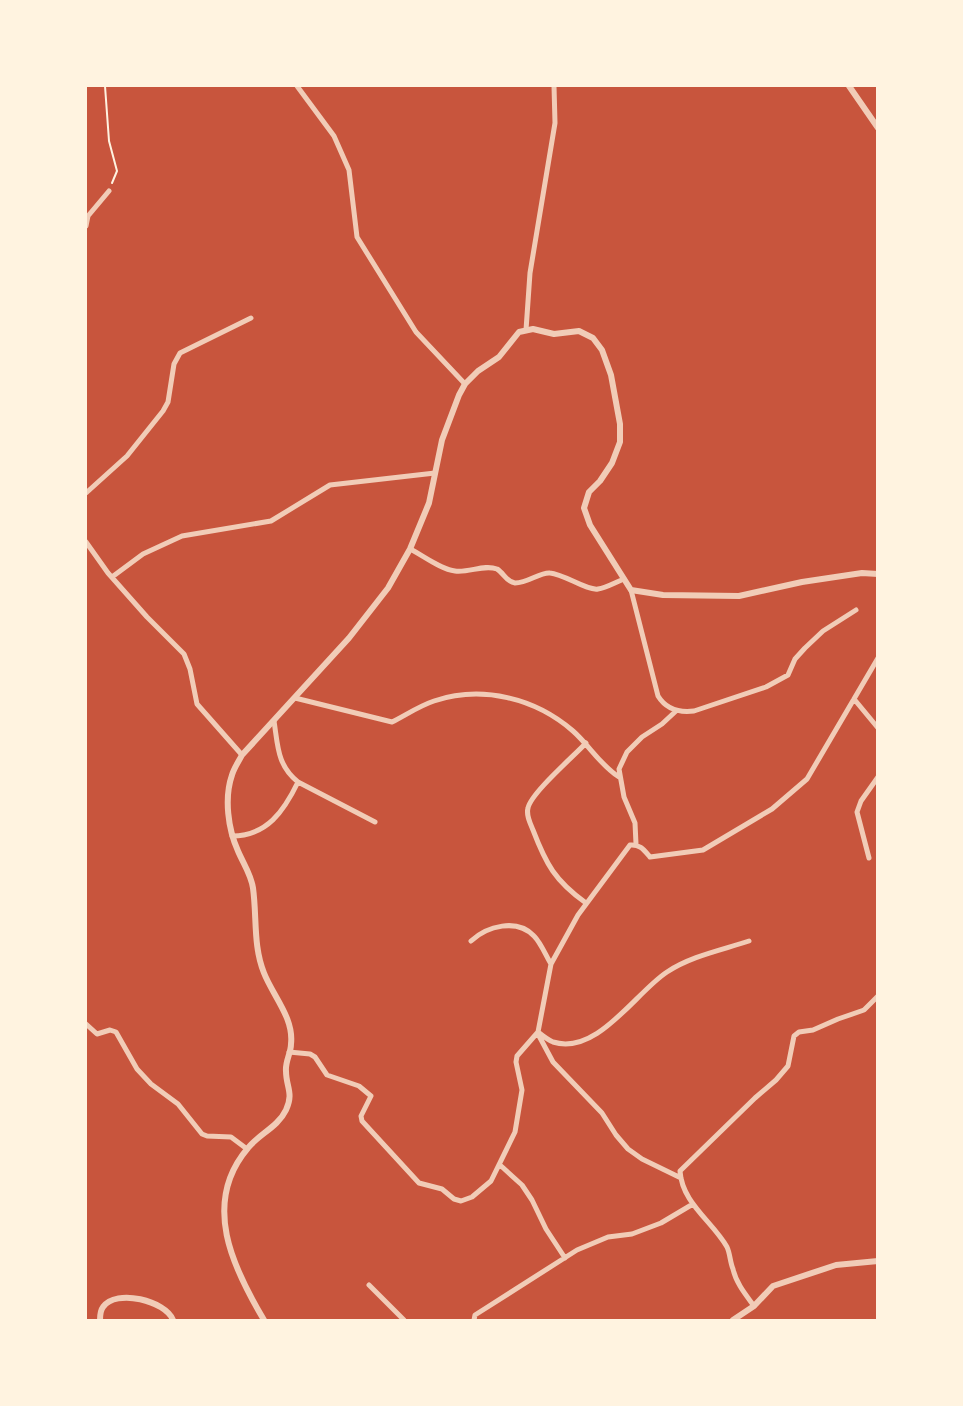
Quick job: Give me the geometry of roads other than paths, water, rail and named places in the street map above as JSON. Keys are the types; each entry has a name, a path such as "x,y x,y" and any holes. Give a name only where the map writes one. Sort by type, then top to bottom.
{"street":[{"path":"297,86 334,136 349,170 357,237 416,332 465,384"},
{"path":"525,330 530,273 543,208 555,123 554,86"},
{"path":"849,86 878,128"},
{"path":"86,226 88,216 109,191"},
{"path":"86,494 127,456 163,411 168,402 174,364 180,353 251,318"},
{"path":"264,1320 243,1285 231,1254 224,1210 227,1186 232,1172 247,1149 276,1125 285,1112 290,1090 285,1070 292,1046 281,1005 264,975 257,954 257,912 252,884 232,836 228,804 232,775 242,755 370,614 388,588 410,549 429,503 442,440 465,384 478,371 499,357 513,337 525,330 554,334 579,331 593,338 602,350 611,375 620,424 620,442 612,464 600,482 589,492 584,508 590,525 631,590 658,696 665,705 676,711 694,711 766,687 789,675 795,659 805,648 823,632 856,610"},
{"path":"112,578 144,554 182,536 271,521 330,485 435,473"},
{"path":"86,542 112,578 184,654 190,669 197,704 242,755"},
{"path":"410,549 450,570 465,572 496,569 508,581 514,583 531,580 546,572 563,575 591,589 598,589 624,579"},
{"path":"631,590 663,595 740,596 802,582 862,573 878,573"},
{"path":"676,711 662,724 642,737 627,752 621,762 619,777 634,823 636,844 650,857 703,850 772,809 807,779 878,658"},
{"path":"295,698 392,722 421,706 441,699 469,694 495,695 522,701 547,713 586,743 607,768 619,777"},
{"path":"854,699 878,728"},
{"path":"274,721 282,765 288,774 298,782 375,822"},
{"path":"586,743 537,792 528,807 528,815 540,848 552,872 571,892 586,903"},
{"path":"869,858 857,812 861,801 878,777"},
{"path":"232,836 256,832 272,822 288,802 298,782"},
{"path":"289,1052 310,1054 315,1057 327,1075 359,1086 370,1096 361,1116 362,1121 419,1183 442,1189 454,1199 461,1201 472,1197 491,1181 514,1132 522,1090 516,1068 517,1056 538,1032 551,964 586,903 630,845 636,844"},
{"path":"471,941 480,932 515,926 534,936 551,964"},
{"path":"538,1032 551,1041 563,1044 584,1039 604,1028 669,970 749,941"},
{"path":"754,1306 740,1287 733,1272 728,1248 693,1204 680,1171 788,1066 794,1036 799,1032 813,1030 864,1011 878,996"},
{"path":"86,1024 97,1034 110,1030 116,1032 136,1070 150,1084 178,1104 202,1134 231,1137 247,1149"},
{"path":"538,1032 553,1062 602,1113 628,1149 681,1178"},
{"path":"500,1165 522,1185 565,1258"},
{"path":"474,1320 475,1315 578,1250 608,1237 632,1234 661,1223 693,1204"},
{"path":"735,1320 754,1306 773,1286 836,1265 878,1261"},
{"path":"369,1285 404,1320"},
{"path":"100,1320 104,1306 108,1302 122,1299 143,1300 162,1307 174,1320"}]}
